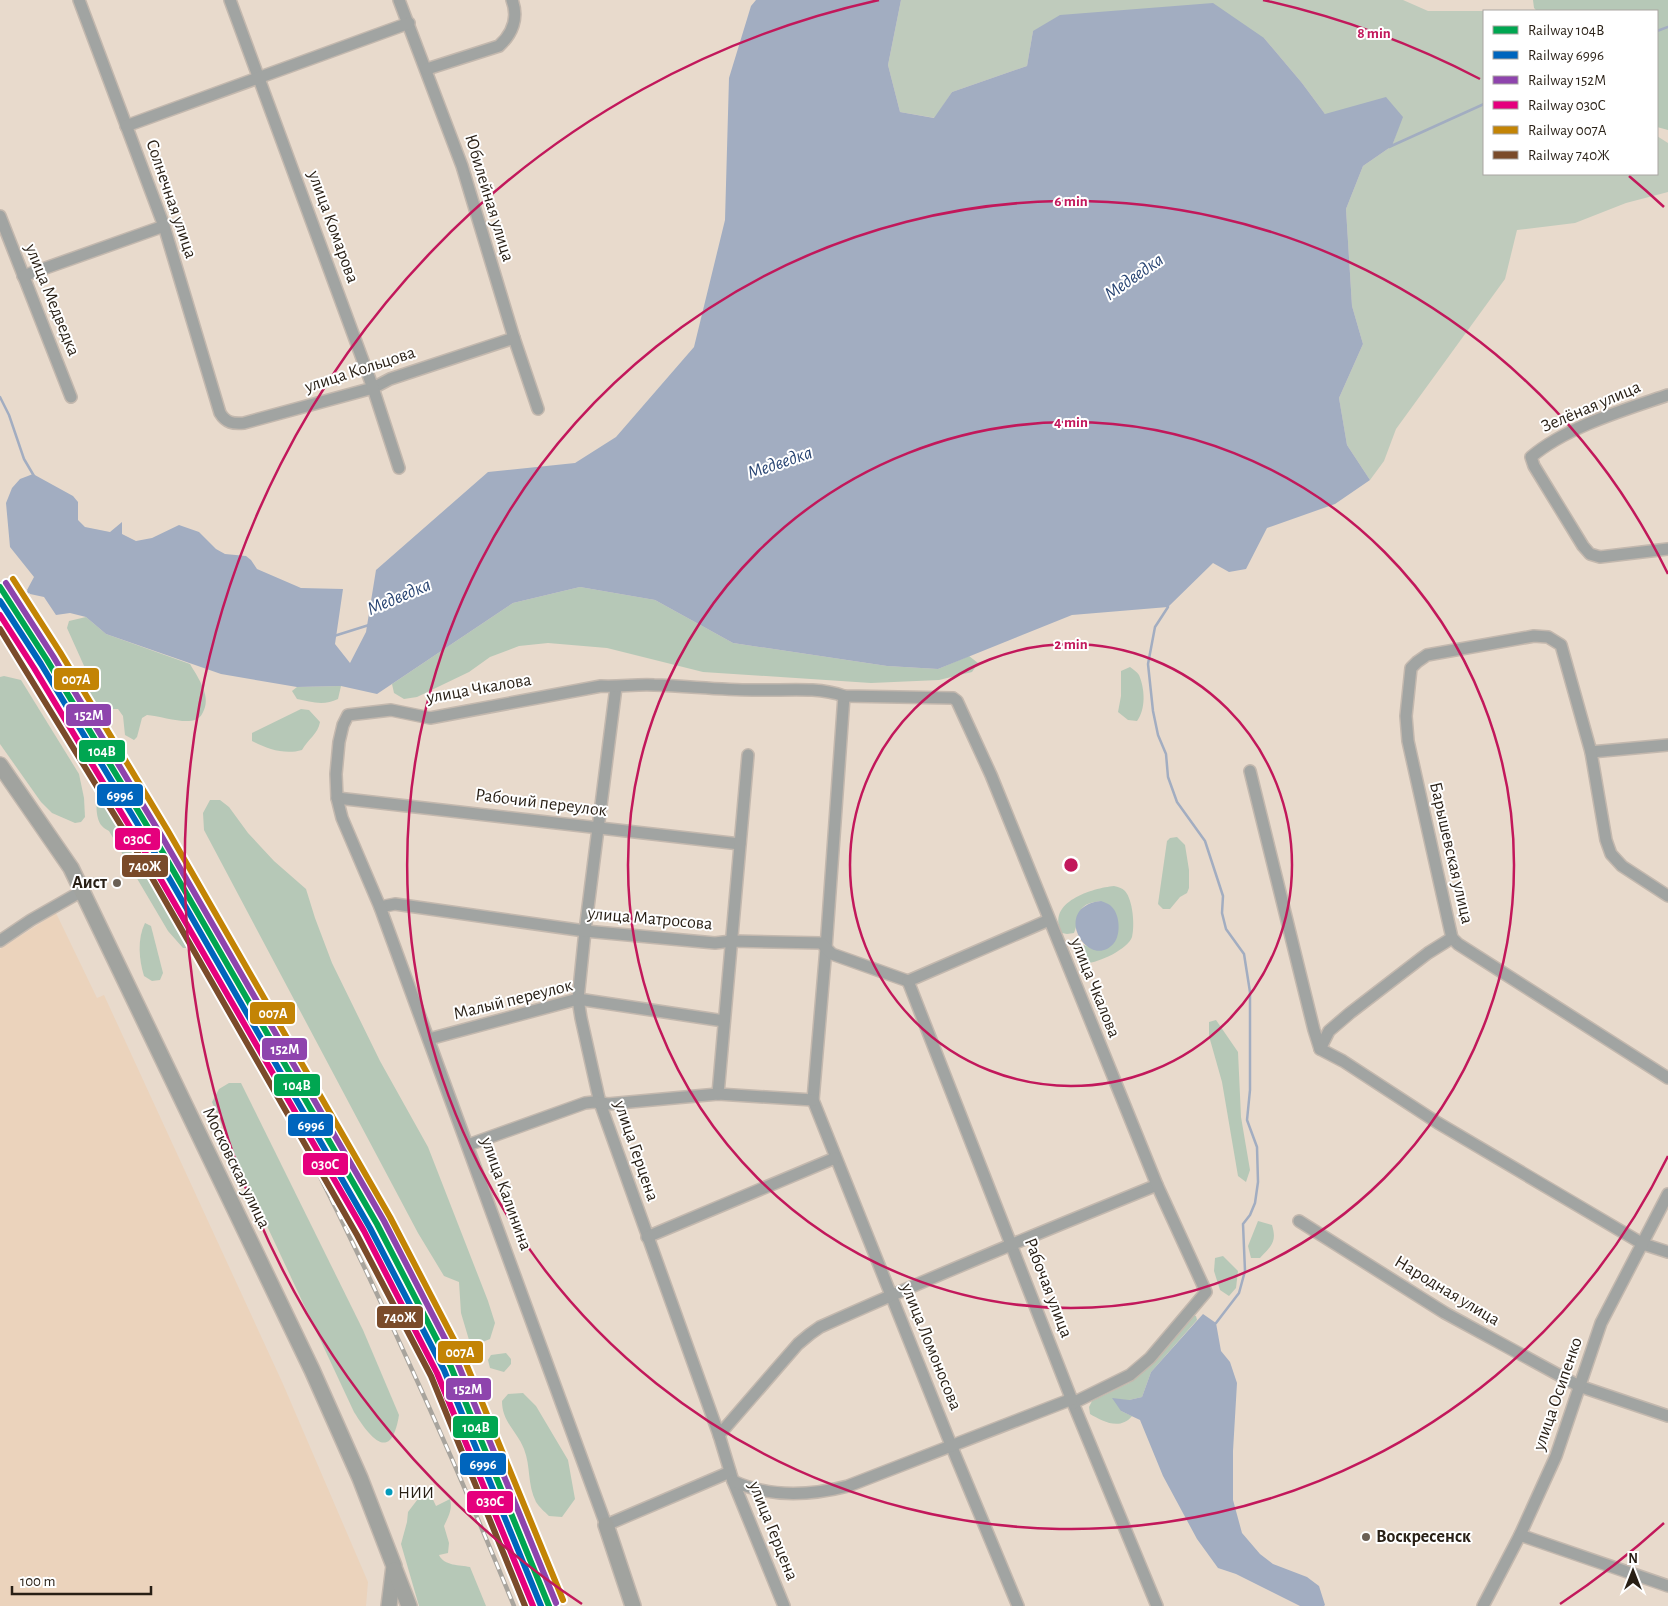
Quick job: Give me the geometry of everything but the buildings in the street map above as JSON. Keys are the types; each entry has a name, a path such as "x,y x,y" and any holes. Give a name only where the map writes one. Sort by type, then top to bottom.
{"street":[{"name":"Солнечная улица","path":"79,0 164,226 220,413"},
{"name":"улица Комарова","path":"230,0 373,388 399,468"},
{"name":"Юбилейная улица","path":"399,0 427,69 462,166 514,338 538,409"},
{"path":"427,69 499,46 508,37 513,27 516,8 512,0"},
{"path":"126,126 408,23"},
{"name":"улица Медведка","path":"0,216 71,397"},
{"path":"23,276 164,226"},
{"name":"улица Кольцова","path":"220,413 224,420 233,424 244,423 373,388 390,379 514,338"},
{"name":"Зелёная улица","path":"1668,395 1595,421 1543,446 1531,457 1534,466 1583,546 1590,554 1600,557 1668,550"},
{"name":"Барышевская улица","path":"1591,752 1561,645 1548,637 1534,636 1427,655 1411,668 1406,716 1408,741 1452,938 1458,944 1668,1078"},
{"name":"улица Чкалова","path":"348,715 391,710 430,718 601,686 616,687 638,684 746,690 830,691 844,696 953,698 957,701 991,775 1157,1185 1206,1292 1150,1358 1130,1375 1073,1401"},
{"name":"улица Герцена","path":"616,687 585,931 578,999 581,1018 600,1103 732,1476 784,1606"},
{"path":"468,1145 585,1103 718,1094 813,1100 844,696"},
{"name":"улица Калинина","path":"348,715 342,725 336,774 342,818 380,907 429,1039 606,1525 633,1606"},
{"path":"1668,745 1591,752 1606,840 1611,854 1622,866 1668,896"},
{"path":"718,1094 748,755"},
{"name":"Московская улица","path":"0,765 71,868 312,1370 360,1478 394,1566 389,1606"},
{"path":"1250,771 1320,1049 1343,1061 1438,1124 1644,1244 1668,1252"},
{"name":"Рабочий переулок","path":"338,798 740,844"},
{"path":"0,941 31,920 82,891"},
{"name":"улица Матросова","path":"380,907 396,904 585,931 714,943 732,941 821,943 832,954 908,981"},
{"path":"908,981 1049,920"},
{"path":"1320,1049 1329,1031 1350,1013 1452,938"},
{"name":"Рабочая улица","path":"908,981 1073,1401 1157,1606"},
{"name":"Малый переулок","path":"429,1039 578,999 724,1021"},
{"name":"улица Ломоносова","path":"813,1100 951,1445 1018,1606"},
{"path":"647,1237 835,1158"},
{"path":"719,1435 798,1344 820,1327 892,1294 1157,1185"},
{"name":"улица Осипенко","path":"1483,1606 1520,1536 1556,1456 1601,1323 1614,1295 1644,1244 1668,1194"},
{"name":"Народная улица","path":"1299,1221 1445,1313 1579,1386 1668,1416"},
{"path":"606,1525 732,1476 748,1488 777,1493 825,1492 848,1486 951,1445 1073,1401"},
{"path":"1520,1536 1668,1586"},
{"path":"394,1566 409,1606"}],"shaded area":[{"path":"56,913 97,998 104,995 283,1384 368,1582 366,1606 0,1606 0,949"}],"green space":[{"path":"901,0 1403,0 1428,11 1483,11 1483,175 1658,175 1658,137 1668,143 1668,192 1626,203 1575,223 1517,230 1505,279 1396,429 1384,461 1370,480 1347,445 1339,398 1363,344 1352,306 1346,209 1363,166 1392,146 1402,117 1325,114 1264,38 1033,31 1027,66 952,92 935,118 900,112 888,65"},
{"path":"1533,0 1668,0 1668,130 1658,127 1658,10 1536,10"},
{"path":"580,587 655,600 733,643 887,666 938,669 969,656 978,663 972,672 939,680 871,683 703,672 607,648 548,643 519,646 490,657 469,672 417,697 404,699 394,693 392,684 513,603"},
{"path":"86,617 106,634 190,664 205,694 205,708 200,717 185,721 147,715 142,718 137,737 134,740 125,735 123,716 118,709 102,709 100,712 101,721 98,724 84,706 76,688 77,676 83,675 85,668 67,628 69,621"},
{"path":"1130,667 1139,675 1143,693 1142,711 1137,721 1128,720 1118,712 1121,696 1121,671"},
{"path":"4,676 21,680 79,774 84,798 85,817 81,822 75,823 52,813 41,802 0,744 0,677"},
{"path":"341,686 338,699 328,702 318,703 297,699 292,691 297,687"},
{"path":"301,709 309,710 320,722 317,730 302,750 289,752 276,750 252,741 252,733"},
{"path":"99,796 105,799 191,942 190,948 183,948 168,931 109,831 98,820 97,802"},
{"path":"210,800 220,800 229,807 248,833 274,861 306,889 332,963 380,1061 428,1147 488,1301 495,1323 490,1339 480,1343 469,1340 461,1313 459,1282 444,1276 418,1233 204,830 203,813"},
{"path":"1177,837 1185,845 1189,870 1189,888 1187,893 1180,897 1170,909 1163,909 1158,904 1167,841 1170,838"},
{"path":"1114,886 1125,891 1130,900 1133,920 1132,937 1125,946 1112,955 1085,963 1078,959 1077,948 1084,945 1096,950 1101,901 1092,902 1083,907 1080,911 1074,933 1062,933 1058,922 1060,913 1065,905 1084,894"},
{"path":"145,923 151,926 163,973 160,980 152,981 144,976 142,970 140,943"},
{"path":"1216,1020 1238,1052 1241,1117 1250,1170 1246,1182 1238,1176 1222,1082 1209,1036 1209,1022"},
{"path":"229,1083 241,1083 363,1330 399,1415 391,1439 385,1442 380,1442 373,1437 354,1412 253,1196 212,1102 219,1089"},
{"path":"1258,1221 1272,1225 1274,1239 1260,1258 1251,1258 1248,1246"},
{"path":"1223,1256 1238,1271 1236,1288 1229,1296 1220,1290 1214,1271 1215,1258"},
{"path":"1191,1315 1196,1316 1197,1320 1151,1372 1142,1397 1129,1400 1121,1411 1132,1416 1127,1421 1117,1424 1105,1422 1090,1414 1089,1407 1092,1401 1129,1383 1143,1371"},
{"path":"506,1353 511,1359 511,1364 504,1372 490,1368 488,1360 491,1355"},
{"path":"523,1393 536,1406 568,1460 575,1499 562,1517 549,1516 536,1502 531,1489 528,1462 524,1449 504,1415 502,1401 508,1394"},
{"path":"427,1487 436,1506 450,1499 451,1503 450,1513 444,1526 449,1543 448,1553 439,1555 441,1559 448,1563 470,1567 486,1606 419,1606 401,1544 408,1512"}],"water":[{"path":"756,0 901,0 888,65 900,112 934,118 952,92 1027,66 1033,31 1060,15 1213,3 1264,38 1325,114 1386,97 1403,117 1392,146 1363,166 1346,209 1352,306 1363,344 1339,398 1347,445 1370,480 1335,504 1267,528 1246,569 1229,572 1213,563 1168,607 1072,615 938,669 887,666 733,643 655,600 580,587 513,603 377,694 341,686 297,687 221,674 106,634 86,617 70,613 56,615 44,597 30,594 27,590 34,577 10,547 6,503 12,488 20,479 33,474 73,496 78,502 78,520 85,527 110,532 122,522 122,534 136,541 152,538 179,525 199,532 216,549 225,554 246,556 257,569 301,588 343,589 335,644 350,663 366,632 376,570 488,472 575,463 616,437 694,347 725,220 729,78 751,6"},
{"path":"1101,901 1109,905 1116,914 1118,919 1118,935 1114,943 1104,950 1094,950 1085,944 1079,936 1076,925 1078,914 1086,906"},
{"path":"1203,1314 1216,1323 1221,1351 1230,1362 1237,1383 1233,1451 1233,1500 1242,1533 1260,1554 1273,1564 1307,1577 1319,1586 1324,1606 1300,1606 1236,1574 1218,1568 1197,1539 1163,1476 1140,1420 1121,1411 1112,1398 1129,1400 1142,1397 1151,1372"}],"waterway":[{"name":"Медведка","path":"1658,31 1668,27"},
{"name":"Медведка","path":"1389,147 1483,104"},
{"path":"0,397 9,415 24,459 34,476"},
{"path":"0,610 30,591"},
{"path":"1167,604 1168,607 1155,627 1148,664 1153,711 1158,735 1166,754 1168,777 1177,802 1205,841 1223,896 1222,913 1226,929 1244,954 1250,992 1250,1090 1247,1120 1257,1147 1258,1182 1255,1203 1250,1215 1243,1224 1245,1271 1239,1293 1216,1323"},
{"name":"Медведка","path":"334,636 369,625"}],"railway":[{"path":"0,613 70,723 137,836 227,996 272,1081 399,1341 439,1429 514,1606"}],"rail line":[{"name":"007А","path":"13,579 60,652 168,831 390,1217 465,1361 563,1600"},
{"name":"152М","path":"6,583 53,656 161,835 384,1221 458,1364 556,1603"},
{"name":"104В","path":"0,587 47,660 155,839 377,1224 451,1367 549,1606"},
{"name":"6996","path":"0,601 41,664 149,843 370,1228 444,1370 541,1606"},
{"name":"030C","path":"0,615 142,847 364,1231 437,1373 533,1606"},
{"name":"740Ж","path":"0,629 136,850 357,1235 431,1376 525,1606"}],"place":[{"name":"Аист","path":"117,883"},
{"name":"НИИ","path":"389,1492"},
{"name":"Воскресенск","path":"1366,1537"}]}
